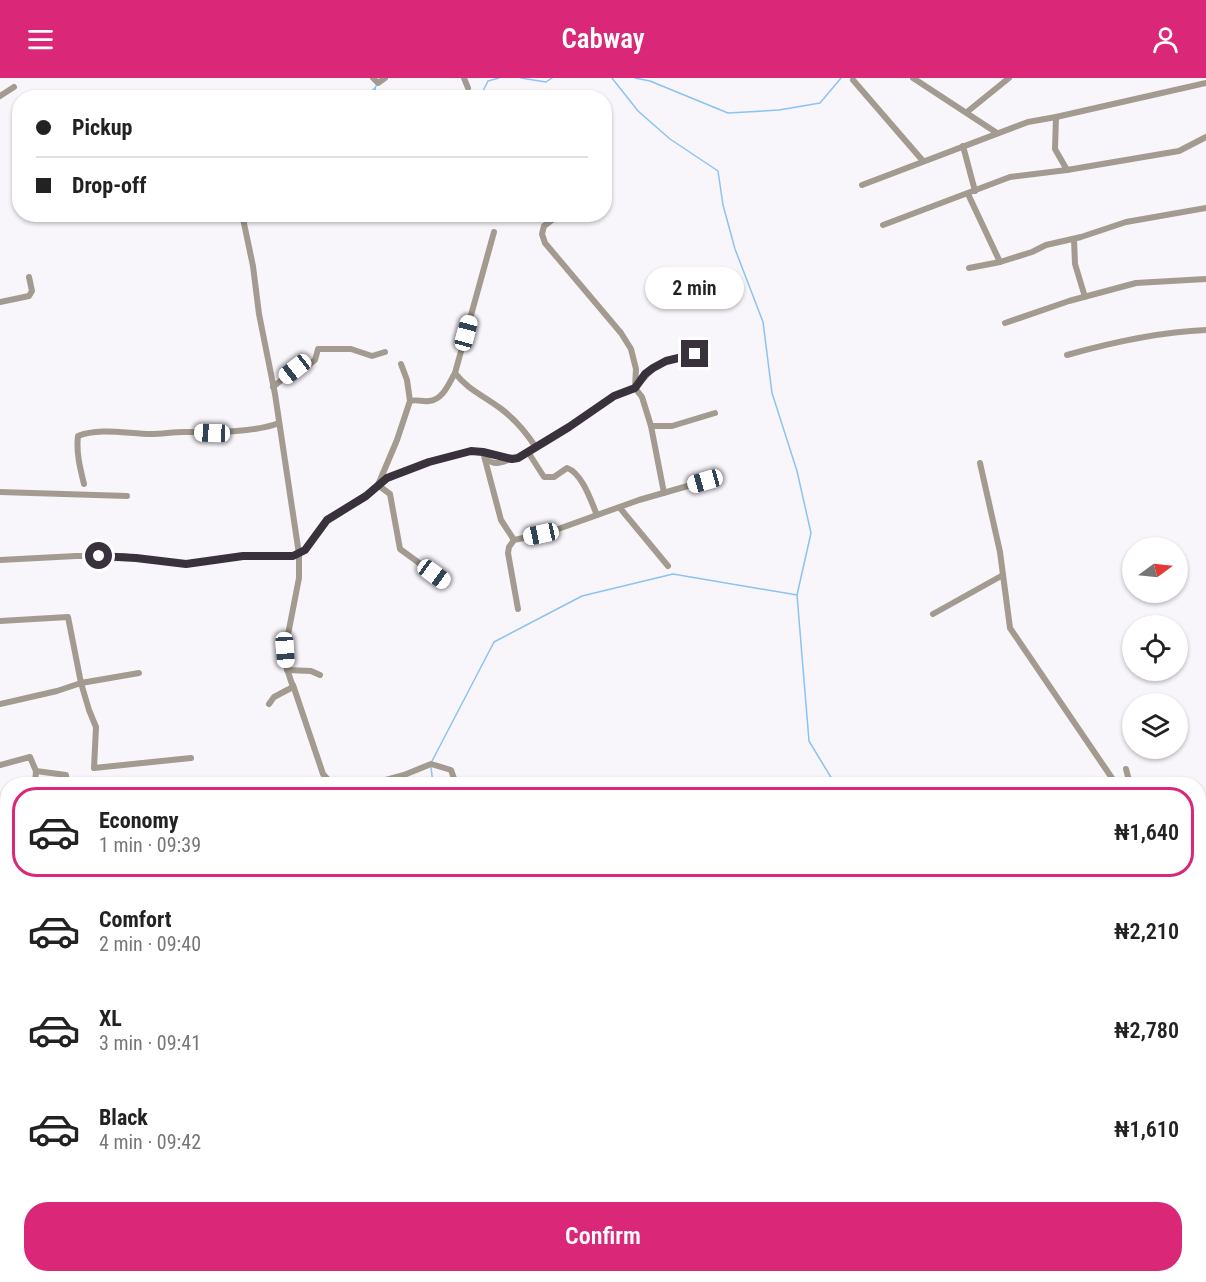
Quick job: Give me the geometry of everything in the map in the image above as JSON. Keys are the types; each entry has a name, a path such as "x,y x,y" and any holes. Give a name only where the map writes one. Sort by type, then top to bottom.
{"street":[{"path":"373,78 378,83 385,78"},
{"path":"464,78 468,88"},
{"path":"913,78 967,111 997,133"},
{"path":"967,111 1009,78"},
{"path":"853,80 923,160"},
{"path":"862,185 1028,122 1206,83"},
{"path":"0,96 14,87"},
{"path":"1056,117 1056,149 1067,170"},
{"path":"883,225 1010,177 1179,151 1206,137"},
{"path":"963,146 971,192 1000,262"},
{"path":"969,268 1000,262 1046,245 1074,239 1126,222 1206,207"},
{"path":"244,222 254,266 259,314 273,387 299,554 299,578 285,650 287,670 322,774 325,777"},
{"path":"549,222 544,226 542,234 545,243 632,349 636,369 635,388 642,397 651,426 664,493"},
{"path":"410,401 415,399 427,402 441,396 455,373 494,232"},
{"path":"1074,239 1075,264 1086,297"},
{"path":"0,302 29,296 32,291 29,277"},
{"path":"1005,323 1136,283 1206,279"},
{"path":"1067,355 1117,341 1176,331 1206,330"},
{"path":"273,387 295,369 315,360 318,349 351,350 372,356 385,352"},
{"path":"0,560 122,556 186,564 243,556 286,557 299,554 305,550 327,520 366,496 387,478 429,462 471,451 512,459 518,458 614,396 635,388 645,374 653,368 666,361 695,354"},
{"path":"378,485 410,401 407,380 401,364"},
{"path":"455,373 463,384 521,425 535,446"},
{"path":"651,426 672,426 715,413"},
{"path":"84,484 77,443 78,436 84,433 119,431 152,434 222,433 268,427 279,423"},
{"path":"528,452 544,477 554,477 567,468 575,473 587,490 597,515"},
{"path":"483,454 501,520 514,540"},
{"path":"980,463 1000,552 1010,628 1111,777"},
{"path":"518,609 508,553 514,540 548,532 705,481"},
{"path":"378,485 390,494 400,549 445,582"},
{"path":"0,492 127,496"},
{"path":"620,508 668,566"},
{"path":"933,614 1003,575"},
{"path":"0,621 68,617 81,683 96,727 94,768 191,758"},
{"path":"287,670 311,671 320,675"},
{"path":"0,704 57,692 81,683 139,673"},
{"path":"269,704 274,697 293,685"},
{"path":"0,765 30,757 36,771 36,777"},
{"path":"400,777 431,764 451,770 454,777"},
{"path":"1126,770 1128,777"},
{"path":"36,771 66,775 66,777"}],"waterway":[{"path":"484,90 488,81 499,78"},
{"path":"521,78 546,82 552,78"},
{"path":"612,78 638,111 670,139 718,171 723,205 735,249 763,322 772,393 797,471 811,533 797,595 809,741 831,777"},
{"path":"635,78 650,81 728,113 779,110 820,103 841,78"},
{"path":"375,90 377,84"},
{"path":"431,763 494,642 582,596 673,574 797,595"},
{"path":"431,767 432,777"}],"route":[{"path":"99,556 122,556 186,564 243,556 286,557 299,554 305,550 322,524 366,496 383,480 429,462 471,451 512,459 518,458 614,396 635,388 645,374 653,368 666,361 695,354"}]}
